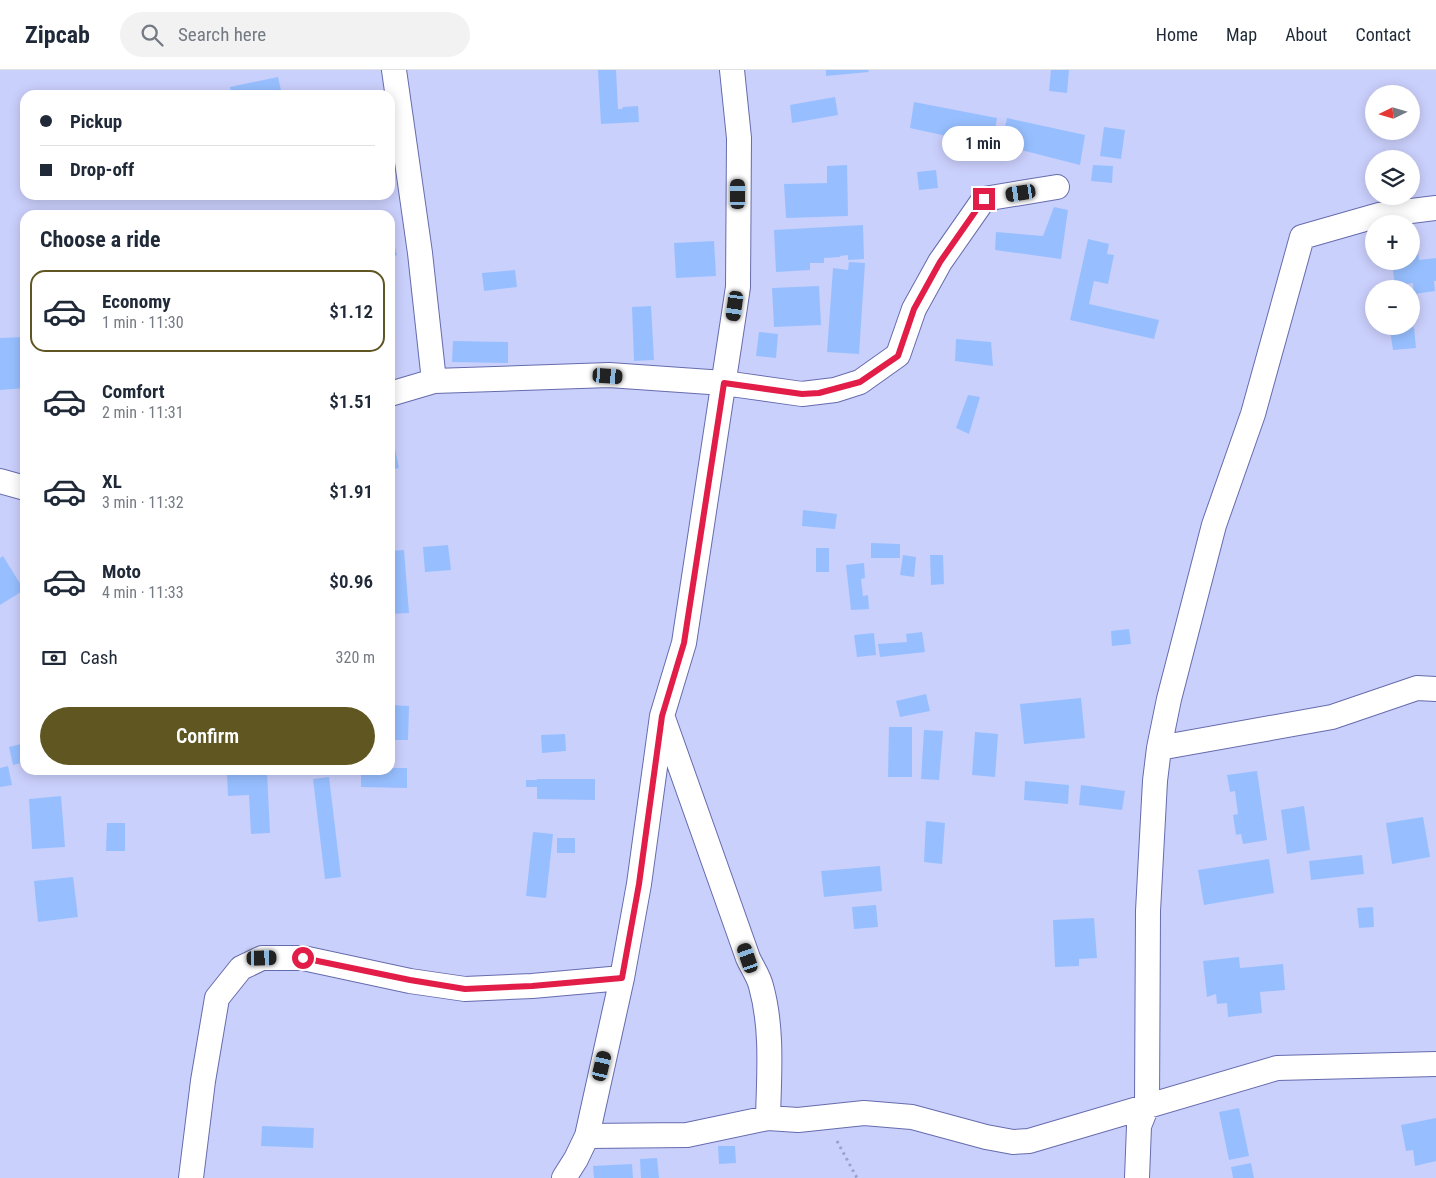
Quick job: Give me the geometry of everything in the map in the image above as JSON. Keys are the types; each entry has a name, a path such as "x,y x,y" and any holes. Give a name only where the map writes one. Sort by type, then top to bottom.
{"street":[{"path":"394,70 420,253 434,381"},
{"path":"564,1178 576,1159 586,1136 622,978 639,884 662,716 684,643 724,383 738,287 739,138 732,70"},
{"path":"395,393 434,381 608,376 724,383 802,394 835,390 860,382 898,356 914,309 940,262 984,199 1057,187"},
{"path":"1137,1178 1139,1126 1147,1106 1148,912 1155,781 1159,748 1169,699 1214,525 1252,414 1302,237 1379,215 1436,208"},
{"path":"0,481 20,487"},
{"path":"1159,748 1332,717 1417,688 1436,689"},
{"path":"662,716 748,958 761,985 769,1048 768,1118"},
{"path":"191,1178 203,1081 217,998 241,968 262,958 303,958 465,989 532,986 622,978"},
{"path":"586,1136 688,1135 768,1118 798,1120 864,1113 912,1117 986,1137 1013,1142 1029,1140 1277,1068 1436,1064"}],"path":[{"path":"823,1117 857,1178"}],"building":[{"path":"598,70 616,70 618,109 638,106 639,122 601,124"},
{"path":"826,70 868,70 869,72 826,76"},
{"path":"1051,70 1069,70 1067,93 1049,91"},
{"path":"278,77 281,90 230,90 230,87"},
{"path":"835,97 838,115 792,123 790,105"},
{"path":"914,102 997,118 992,146 910,128"},
{"path":"1007,118 1085,135 1080,165 1001,145"},
{"path":"1104,127 1125,130 1121,159 1100,156"},
{"path":"847,165 848,216 786,218 784,184 827,183 827,166"},
{"path":"1093,165 1113,166 1112,183 1091,181"},
{"path":"936,170 938,188 919,190 917,172"},
{"path":"1054,207 1068,210 1061,259 995,250 996,232 1043,236"},
{"path":"863,225 864,259 848,260 848,255 824,258 824,263 810,263 810,270 776,272 774,230"},
{"path":"1088,239 1109,244 1107,254 1114,255 1108,284 1094,281 1089,304 1159,320 1154,339 1070,320"},
{"path":"714,241 716,276 676,278 674,243"},
{"path":"1436,258 1435,291 1420,293 1420,280 1394,280 1393,270 1420,270 1420,260"},
{"path":"849,262 865,263 859,354 827,352 833,268 848,270"},
{"path":"515,270 517,287 484,291 482,273"},
{"path":"819,286 821,325 774,327 772,288"},
{"path":"651,306 654,360 634,361 632,307"},
{"path":"759,332 778,334 776,358 756,356"},
{"path":"1391,335 1415,335 1416,348 1393,350"},
{"path":"20,337 20,388 0,390 0,338"},
{"path":"956,339 991,342 993,366 955,361"},
{"path":"453,341 508,342 508,363 452,362"},
{"path":"968,395 980,397 969,434 956,428"},
{"path":"395,449 399,468 395,469"},
{"path":"803,510 837,514 835,529 802,526"},
{"path":"871,543 900,544 900,558 871,558"},
{"path":"448,545 451,570 425,572 423,547"},
{"path":"816,548 829,548 829,572 816,572"},
{"path":"404,550 409,613 395,614 395,551"},
{"path":"903,555 916,557 914,577 900,575"},
{"path":"930,555 943,555 944,584 931,585"},
{"path":"3,556 20,584 20,592 0,605 0,558"},
{"path":"864,563 865,578 861,579 863,596 868,595 869,609 851,610 846,565"},
{"path":"1129,629 1131,644 1112,646 1111,631"},
{"path":"922,632 925,652 880,657 878,644 907,642 906,634"},
{"path":"874,633 876,655 857,657 854,635"},
{"path":"926,694 930,711 900,717 896,701"},
{"path":"1081,698 1085,738 1024,744 1020,704"},
{"path":"395,705 409,706 408,740 395,740"},
{"path":"889,727 912,727 912,777 888,777"},
{"path":"924,730 943,731 939,780 921,779"},
{"path":"975,732 998,734 995,777 972,775"},
{"path":"565,734 566,751 542,753 541,735"},
{"path":"20,744 20,763 13,765 9,747"},
{"path":"8,766 12,785 0,787 0,768"},
{"path":"395,768 407,768 407,788 361,787 361,775 395,775"},
{"path":"1257,771 1267,840 1243,844 1241,834 1236,835 1233,815 1238,814 1235,791 1230,792 1227,775"},
{"path":"227,775 267,775 270,833 251,834 249,795 228,796"},
{"path":"329,777 341,877 325,879 313,779"},
{"path":"595,779 595,800 537,799 537,787 526,787 526,780"},
{"path":"1025,781 1069,785 1068,804 1024,800"},
{"path":"1081,785 1125,791 1122,810 1079,805"},
{"path":"61,796 65,847 32,849 29,799"},
{"path":"1304,806 1310,850 1287,854 1281,810"},
{"path":"1423,817 1430,857 1392,864 1386,823"},
{"path":"926,821 945,823 942,864 924,862"},
{"path":"107,823 125,823 125,851 106,851"},
{"path":"533,832 553,834 546,898 526,896"},
{"path":"557,838 575,838 575,853 557,853"},
{"path":"1362,855 1364,874 1311,880 1309,861"},
{"path":"1269,859 1274,893 1204,905 1198,870"},
{"path":"880,866 882,891 824,897 821,871"},
{"path":"73,877 78,917 38,922 34,881"},
{"path":"876,905 878,927 854,929 852,907"},
{"path":"1373,907 1374,927 1359,928 1357,908"},
{"path":"1094,918 1097,958 1079,959 1079,966 1055,967 1053,920"},
{"path":"1239,957 1240,968 1283,964 1285,990 1260,992 1262,1013 1228,1017 1227,1003 1217,1004 1216,994 1207,997 1203,961"},
{"path":"1239,1108 1249,1156 1229,1160 1219,1112"},
{"path":"1436,1118 1436,1161 1415,1166 1413,1150 1406,1151 1401,1125"},
{"path":"262,1126 314,1128 313,1148 261,1146"},
{"path":"718,1146 735,1146 736,1163 719,1164"},
{"path":"657,1158 659,1178 641,1178 640,1159"},
{"path":"1251,1163 1254,1178 1233,1178 1231,1167"},
{"path":"632,1164 633,1178 594,1178 593,1166"}],"route":[{"path":"303,958 465,989 532,986 622,978 639,884 662,716 684,643 724,383 802,394 819,393 860,382 898,356 914,309 940,262 984,199"}]}
